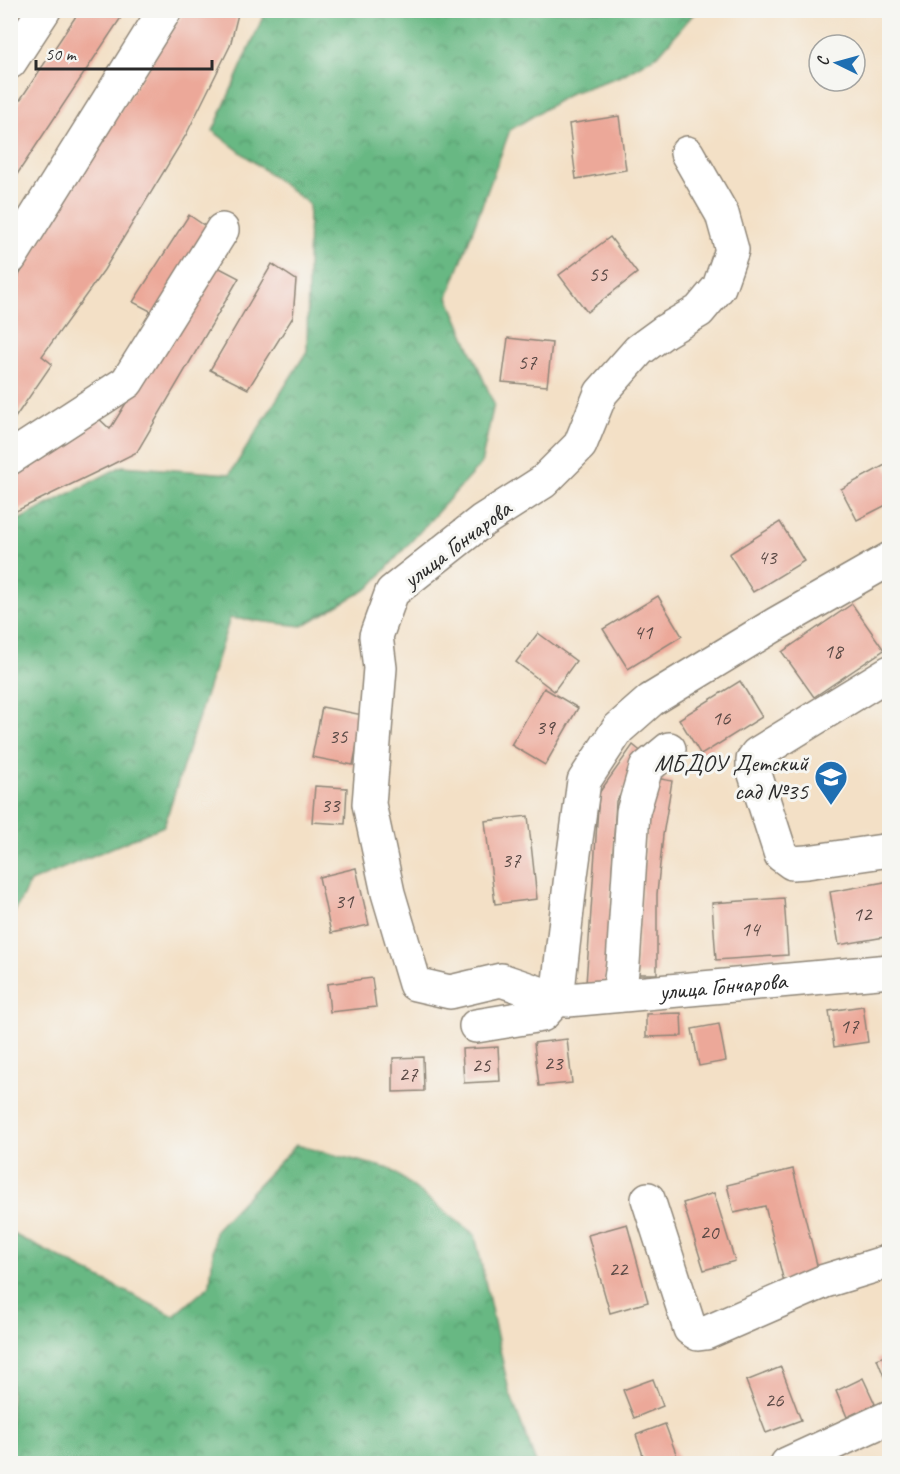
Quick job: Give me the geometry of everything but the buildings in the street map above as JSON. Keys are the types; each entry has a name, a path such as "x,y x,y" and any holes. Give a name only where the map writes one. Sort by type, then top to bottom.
{"street":[{"path":"10,62 44,10"},
{"path":"10,258 165,10"},
{"name":"улица Гончарова","path":"687,153 722,214 732,250 719,286 699,311 639,350 601,393 580,446 543,482 482,521 392,592 376,636 380,668 369,804 388,893 415,984 450,992 501,980 557,999 568,1000 890,971"},
{"path":"10,458 127,382 222,230"},
{"path":"476,1026 542,1015 557,999 584,781 618,729 651,700 776,624 890,559"},
{"path":"890,672 757,754 753,760 753,768 781,855 792,862 807,862 890,850"},
{"path":"619,995 633,813 646,768 669,749"},
{"path":"648,1199 690,1329 698,1334 706,1333 825,1281 890,1261"},
{"path":"787,1464 890,1418"}],"green space":[{"path":"266,10 696,11 659,54 621,76 571,93 510,130 448,297 494,404 481,464 369,588 302,626 230,618 164,826 30,882 11,919 11,524 122,466 230,474 307,351 309,204 213,131"},
{"path":"296,1145 390,1169 475,1235 509,1391 536,1463 11,1463 11,1233 174,1316 210,1285 215,1230"}],"place":[{"name":"МБДОУ Детский сад №35","path":"831,806"}]}
